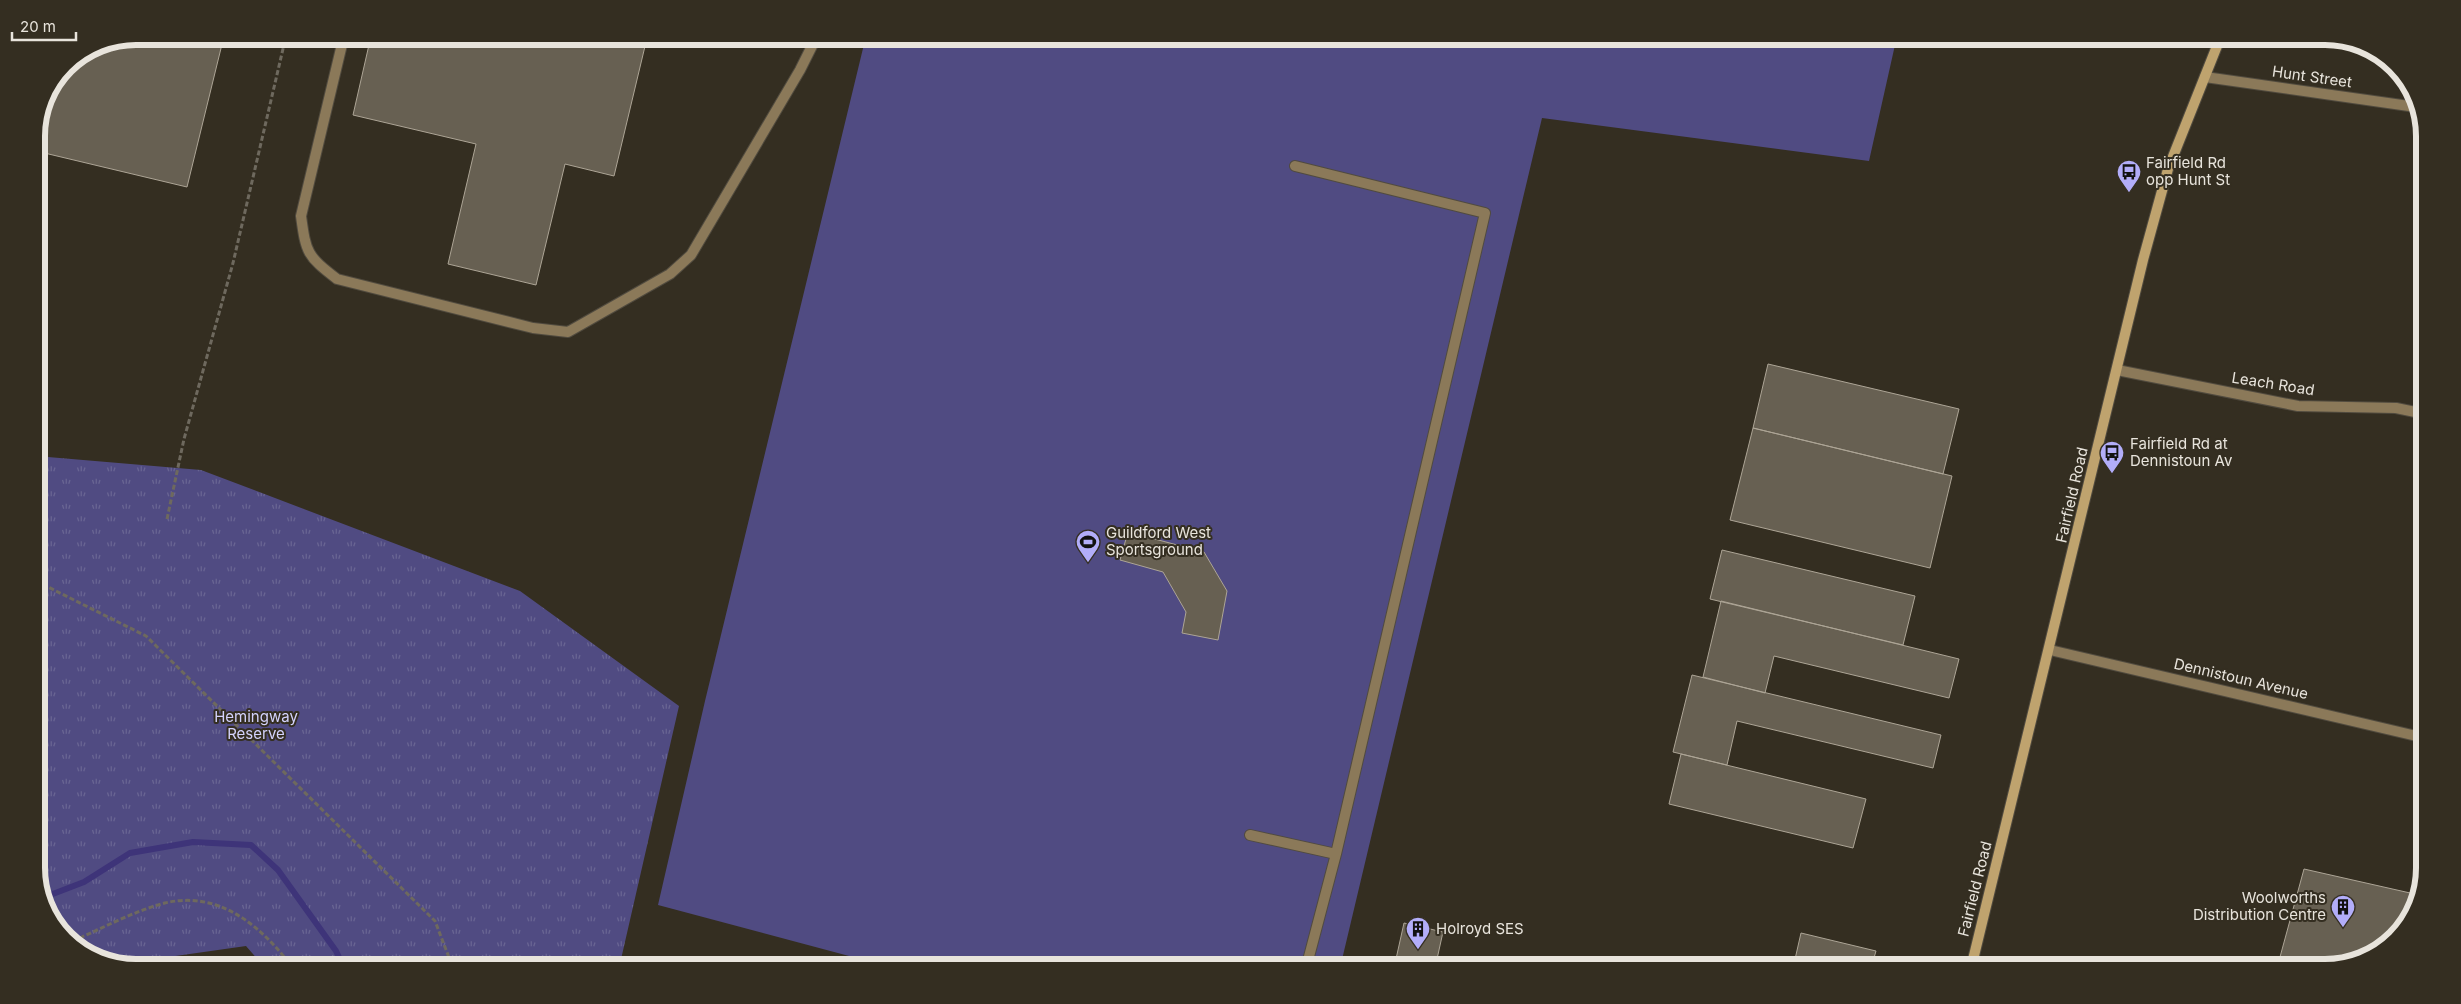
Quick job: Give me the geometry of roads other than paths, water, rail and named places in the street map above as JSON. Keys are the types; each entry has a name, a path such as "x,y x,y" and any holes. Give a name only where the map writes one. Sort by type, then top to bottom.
{"main road":[{"name":"Fairfield Road","path":"1973,959 2168,169 2217,45"}],"street":[{"path":"342,45 301,216 304,242 314,262 337,279 533,328 568,332 670,274 691,255 800,70 812,45"},
{"name":"Hunt Street","path":"2205,77 2411,106"},
{"path":"1295,166 1485,213 1336,854 1308,959"},
{"name":"Leach Road","path":"2118,370 2298,406 2396,408 2416,412"},
{"name":"Dennistoun Avenue","path":"2050,650 2416,736"},
{"path":"1250,835 1336,854"}],"waterway":[{"path":"49,895 84,882 130,853 193,842 251,845 278,870 340,959"}],"place":[{"name":"Fairfield Rd opp Hunt St","path":"2129,193"},
{"name":"Fairfield Rd at Dennistoun Av","path":"2112,474"},
{"name":"Guildford West Sportsground","path":"1088,563"},
{"name":"Woolworths Distribution Centre","path":"2343,928"},
{"name":"Holroyd SES","path":"1418,950"}],"park label":[{"name":"Hemingway Reserve","path":"256,726"}]}
